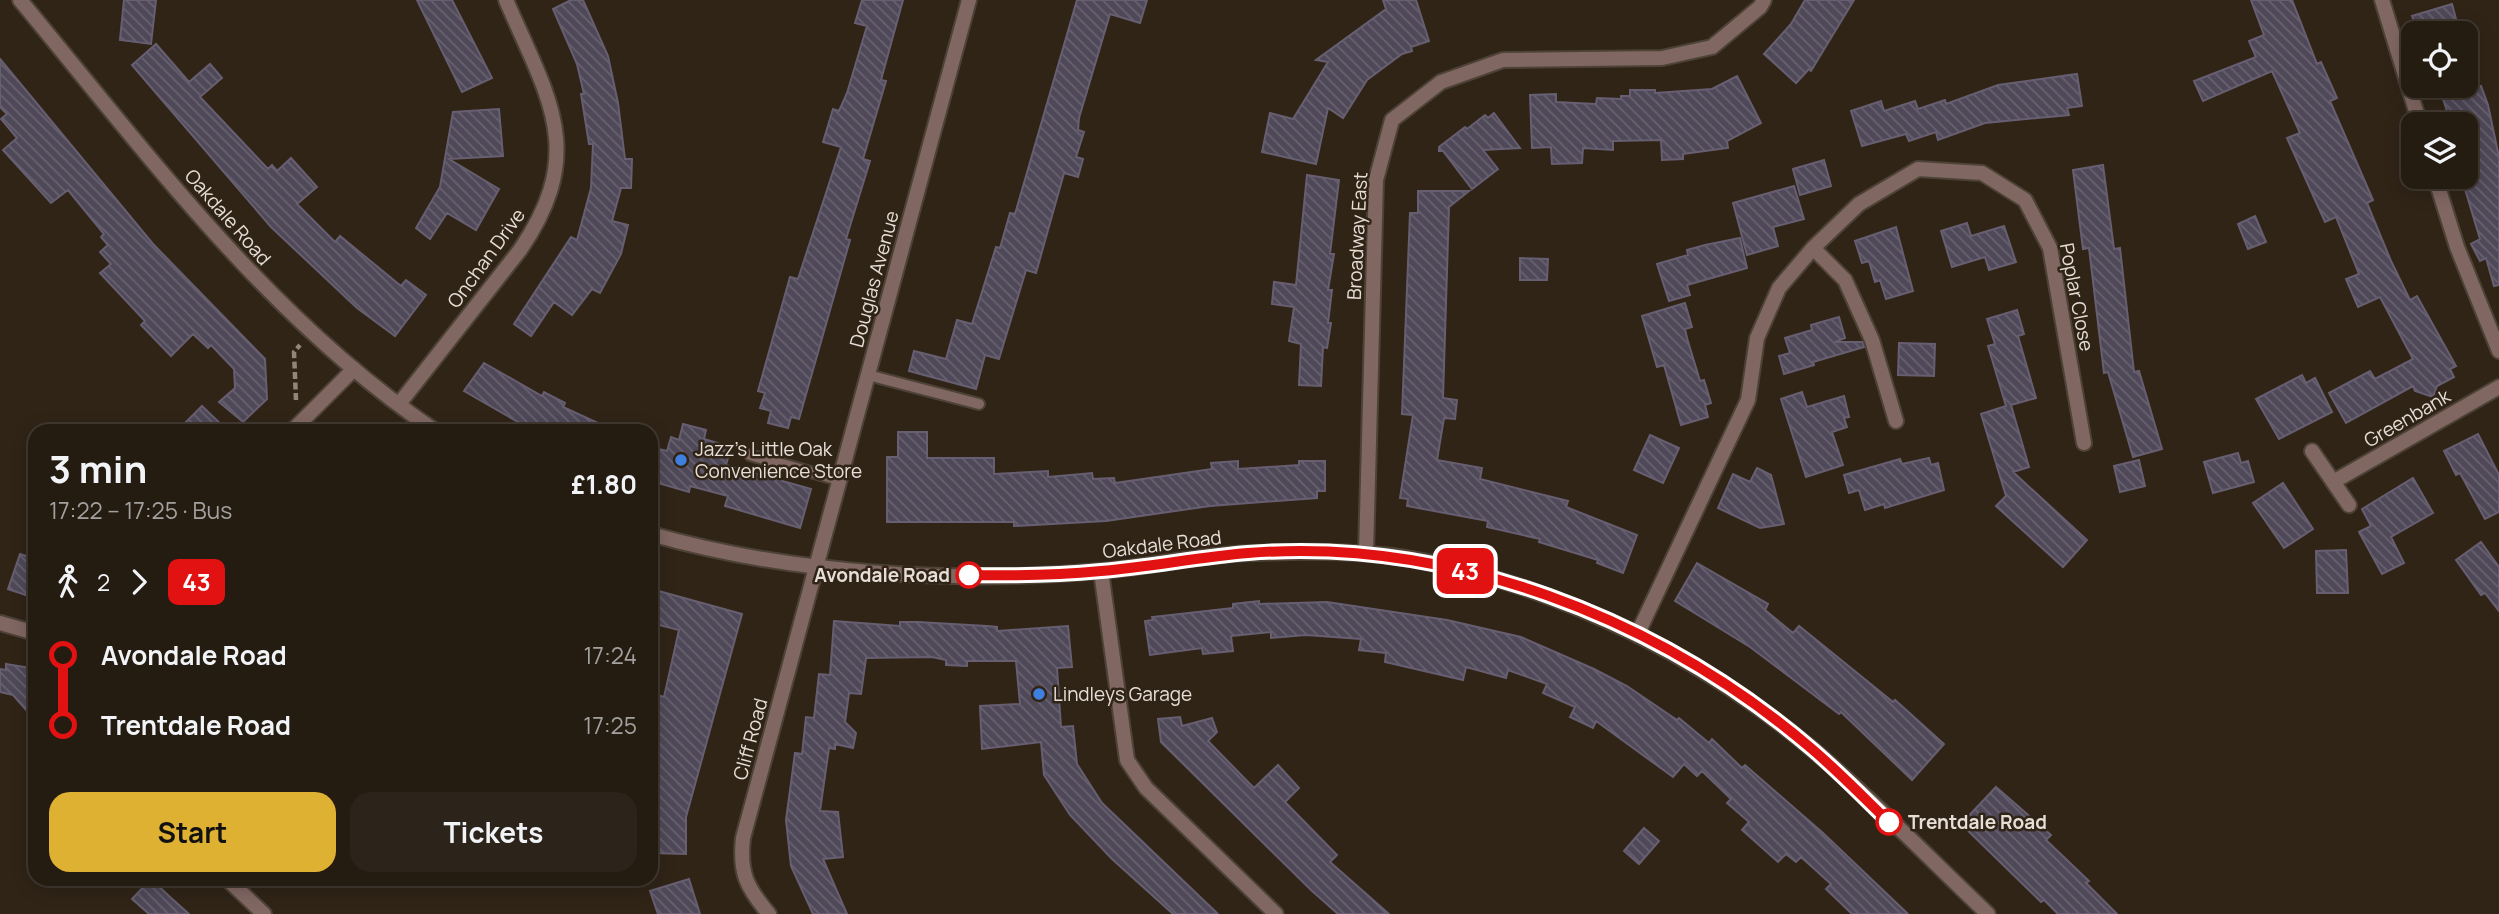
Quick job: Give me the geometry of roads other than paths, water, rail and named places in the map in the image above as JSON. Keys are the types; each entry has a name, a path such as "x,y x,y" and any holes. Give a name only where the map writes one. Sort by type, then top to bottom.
{"street":[{"name":"Oakdale Road","path":"20,0 265,289 354,369 426,424"},
{"name":"Onchan Drive","path":"404,408 526,242 537,225 554,181 559,148 554,113 506,0"},
{"name":"Douglas Avenue","path":"815,568 969,0"},
{"name":"Broadway East","path":"1366,554 1376,180 1392,120 1441,82 1503,60 1662,58 1712,47 1760,7 1764,0"},
{"path":"2382,0 2416,112"},
{"name":"Poplar Close","path":"1637,635 1748,400 1757,338 1779,288 1813,248 1859,204 1918,169 1982,173 2025,200 2050,248 2084,443"},
{"path":"2439,189 2457,247 2499,351"},
{"path":"1813,248 1845,280 1872,340 1896,421"},
{"path":"299,424 354,369"},
{"name":"Greenbank","path":"2333,482 2499,387"},
{"path":"2312,451 2349,505"},
{"name":"Oakdale Road","path":"658,536 739,556 815,568 984,575 1101,571 1249,553 1366,554 1426,561 1513,584 1576,607 1637,635 1720,681 1811,748 1987,914"},
{"name":"Cliff Road","path":"769,914 753,894 740,865 743,838 815,568"},
{"path":"1101,571 1127,760 1146,788 1276,914"},
{"path":"0,623 28,631"},
{"path":"234,886 264,914"}],"lane":[{"path":"868,375 979,404"},
{"path":"750,454 839,480"}],"place":[{"name":"Jazz's Little Oak Convenience Store","path":"681,460"},
{"name":"Avondale Road","path":"969,575"},
{"name":"Lindleys Garage","path":"1039,694"},
{"name":"Trentdale Road","path":"1889,822"}]}
